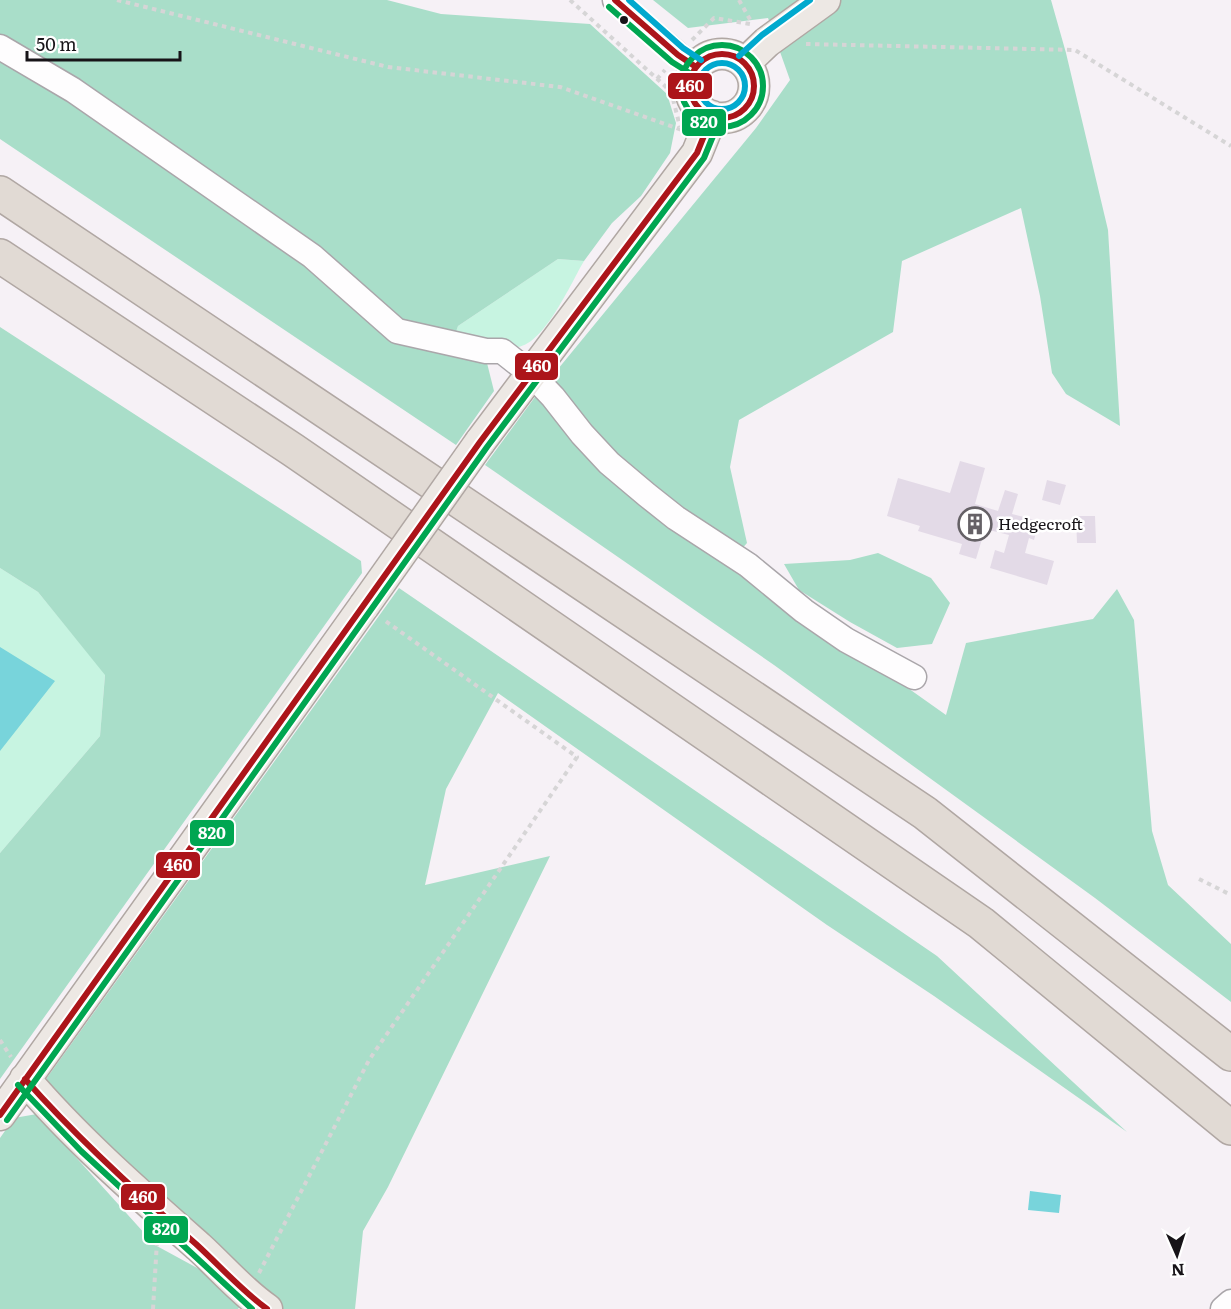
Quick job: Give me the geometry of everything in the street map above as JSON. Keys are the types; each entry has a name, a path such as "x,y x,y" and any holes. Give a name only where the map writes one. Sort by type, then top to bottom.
{"highway":[{"path":"0,193 925,813 1231,1054"},
{"path":"0,256 292,450 981,923 1231,1128"}],"main road":[{"path":"745,63 767,42 825,0"},
{"path":"0,1115 480,442 697,153 698,127 701,110 690,90 691,78 687,61 720,54 734,56 745,63 753,76 754,90 749,103 739,113 698,127"},
{"path":"25,1079 42,1100 157,1211 257,1302"}],"street":[{"path":"615,0 687,61"},
{"path":"0,46 73,90 312,256 397,331 486,351 502,351 531,374 553,397 582,434 609,463 654,501 747,565 804,611 846,640 914,677"},
{"path":"1223,1309 1231,1302"}],"path":[{"path":"117,0 388,67 560,87 698,127"},
{"path":"570,0 665,86 698,127"},
{"path":"687,61 714,18 752,24 739,0"},
{"path":"767,42 916,48 994,47 1076,50 1231,146"},
{"path":"257,1302 369,1060 577,757 364,606"},
{"path":"1198,879 1231,895"},
{"path":"153,1309 157,1256 157,1211"}],"green space":[{"path":"0,0 387,0 441,14 590,24 667,94 676,123 670,153 641,196 612,223 584,261 558,259 458,326 450,349 487,363 494,391 456,445 0,139"},
{"path":"653,0 1051,0 1066,53 1108,230 1120,426 1066,394 1052,373 1040,296 1021,208 902,261 893,332 739,420 730,467 747,543 730,562 946,715 966,643 1093,619 1117,589 1134,620 1152,831 1168,885 1231,944 1231,1002 1095,898 774,665 485,465 535,397 756,128 790,80 768,18 688,28"},
{"path":"558,259 584,261 556,311 538,335 528,343 512,347 455,334 458,326"},
{"path":"0,327 361,561 362,573 0,1079 0,853 100,736 105,675 38,592 0,568"},
{"path":"878,553 931,578 950,603 932,644 897,648 799,590 784,564 850,560"},
{"path":"0,568 38,592 105,674 100,736 0,853"},
{"path":"399,588 937,956 1127,1132 934,996 827,925 498,693 446,789 425,885 550,856 388,1187 363,1231 355,1309 280,1309 248,1296 238,1309 0,1309 0,1138 14,1118 37,1114 155,1245 245,1294 36,1093"}],"water":[{"path":"0,647 55,681 0,751"},
{"path":"1030,1191 1061,1195 1059,1213 1028,1210"}],"building":[{"name":"Hedgecroft","path":"960,461 985,468 975,504 998,511 1005,490 1018,494 1012,514 1039,521 1034,540 1029,538 1025,553 1054,561 1047,585 990,568 995,550 1004,553 1009,535 985,529 976,559 959,554 962,544 918,531 920,526 887,516 898,478 950,493"},
{"path":"1047,480 1066,485 1060,505 1042,500"},
{"path":"1076,516 1095,516 1096,543 1077,543"}],"transit line":[{"name":"460","path":"615,0 678,55 696,67"},
{"path":"629,0 683,48 701,60"},
{"path":"739,56 762,35 810,0"},
{"name":"820","path":"609,7 672,62 691,74"},
{"name":"820","path":"722,45 738,48 751,57 760,70 763,86 760,102 751,115 738,124 722,127 706,124 693,115 684,102 681,86 684,70 693,57 706,48 722,45"},
{"name":"460","path":"722,54 740,60 748,68 754,86 748,104 740,112 722,118 704,112 696,104 690,86 696,68 704,60 722,54"},
{"path":"722,63 738,70 745,86 738,102 722,109 706,102 699,86 706,70 722,63"},
{"name":"460","path":"0,1115 480,442 697,153 712,116"},
{"name":"820","path":"7,1120 487,447 704,158 720,119"},
{"name":"460","path":"25,1079 66,1123 151,1205 267,1309"},
{"name":"820","path":"18,1085 81,1151 252,1309"}],"place":[{"name":"Hedgecroft","path":"975,524"}]}
